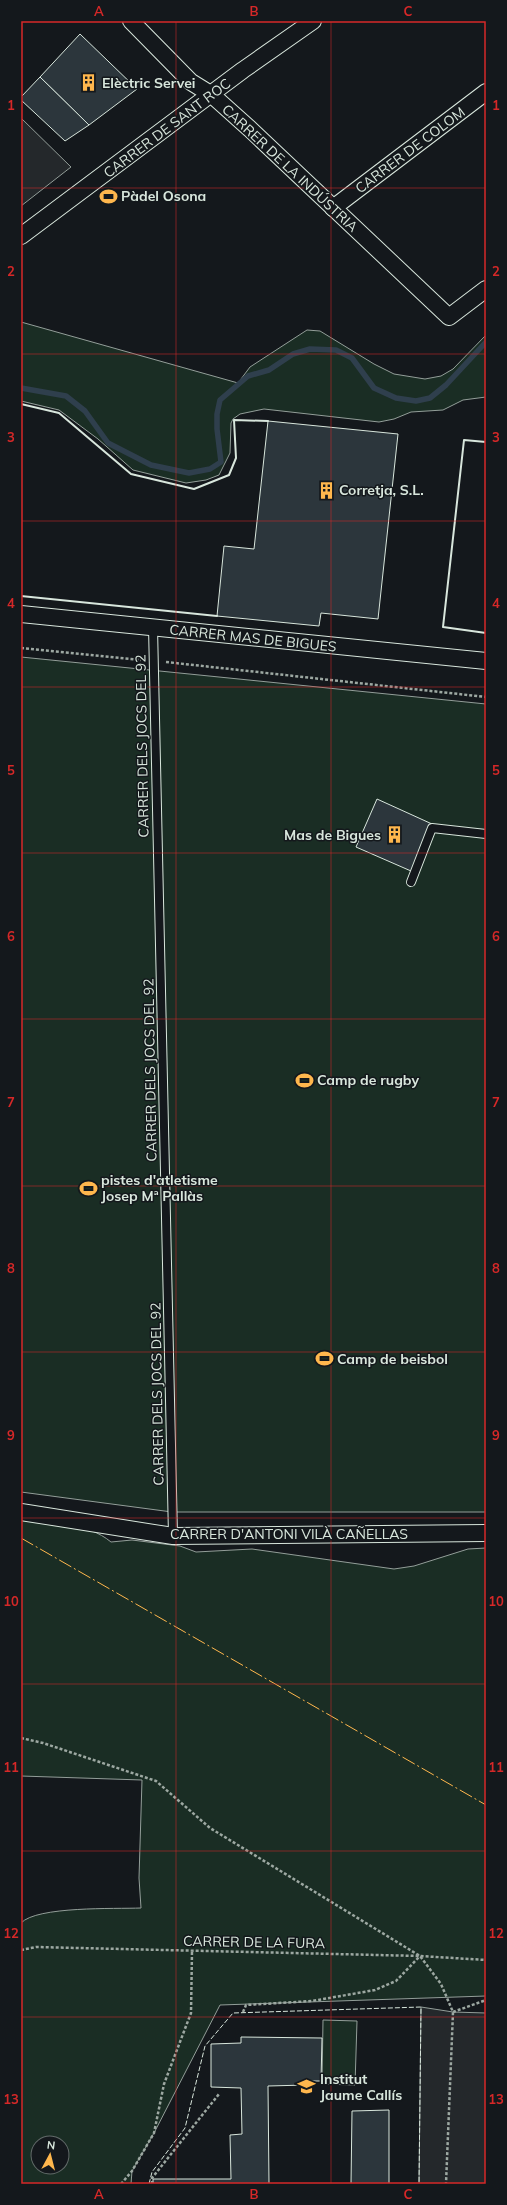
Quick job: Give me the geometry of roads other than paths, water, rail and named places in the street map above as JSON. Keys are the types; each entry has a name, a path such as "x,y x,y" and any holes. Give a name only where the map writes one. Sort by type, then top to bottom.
{"street":[{"name":"CARRER DE LA INDÚSTRIA","path":"131,21 191,82 212,95 449,317 486,289"},
{"name":"CARRER DE SANT ROC","path":"21,236 313,21"},
{"name":"CARRER DE COLOM","path":"333,208 486,92"},
{"name":"CARRER MAS DE BIGUES","path":"21,614 486,661"},
{"name":"CARRER D'ANTONI VILÀ CAÑELLAS","path":"21,1512 173,1536 486,1532"}],"lane":[{"name":"CARRER DELS JOCS DEL 92","path":"152,627 173,1536"},
{"path":"412,882 432,828 486,834"}],"waterway":[{"path":"21,388 66,396 85,411 108,443 151,465 189,473 210,469 221,462 217,429 217,414 220,400 248,376 269,370 293,354 310,349 336,350 352,358 374,388 396,398 416,401 430,398 446,385 486,342"}],"place":[{"name":"Elèctric Servei","path":"89,83"},
{"name":"Pàdel Osona","path":"108,196"},
{"name":"Corretja, S.L.","path":"326,490"},
{"name":"Mas de Bigues","path":"394,835"},
{"name":"Camp de rugby","path":"304,1080"},
{"name":"pistes d'atletisme Josep Mª Pallàs","path":"88,1188"},
{"name":"Camp de beisbol","path":"324,1359"},
{"name":"Institut Jaume Callís","path":"307,2087"}]}
